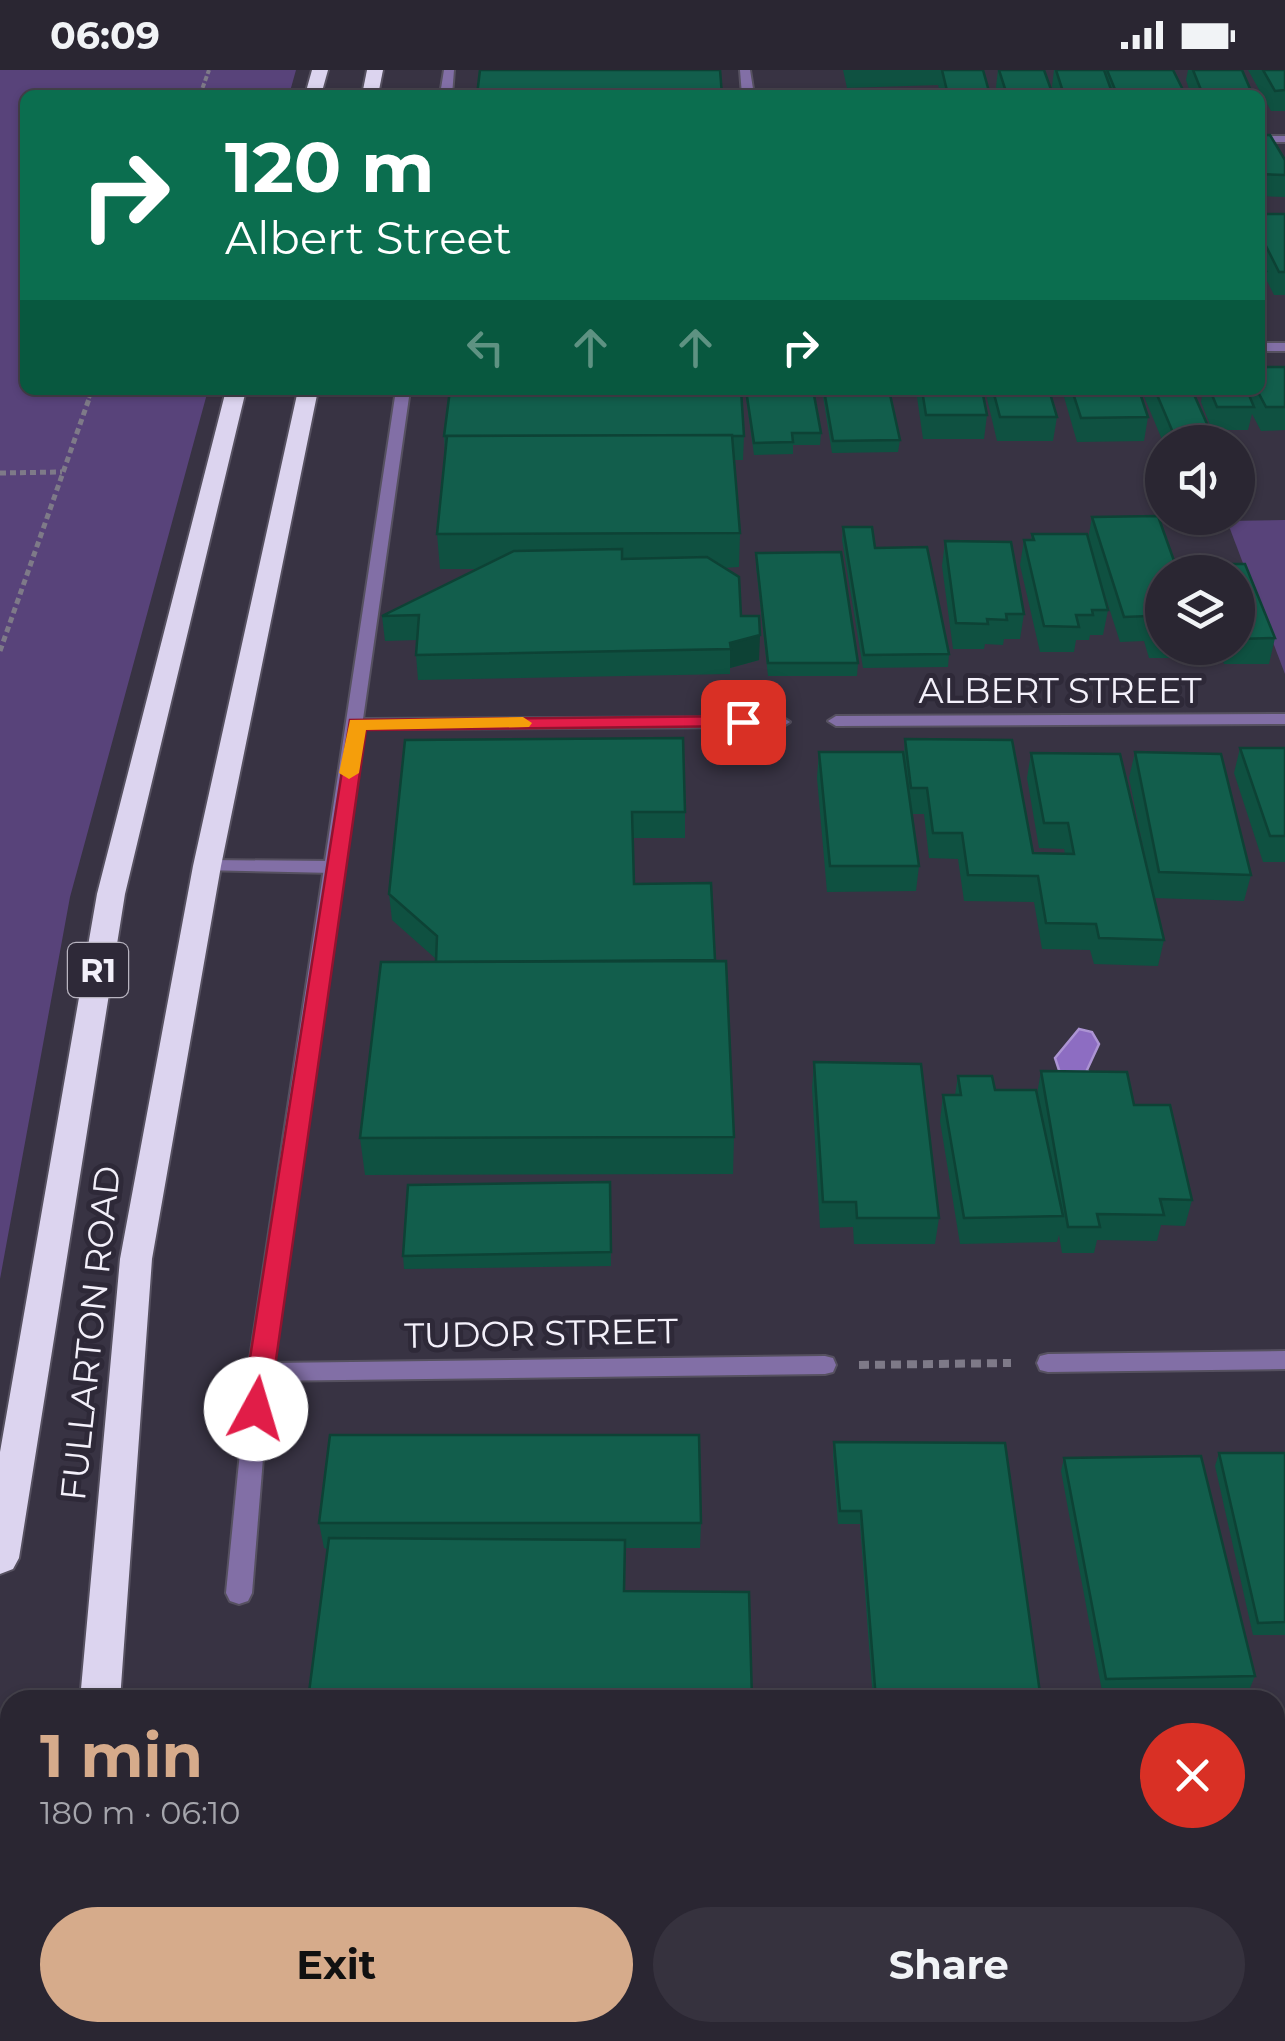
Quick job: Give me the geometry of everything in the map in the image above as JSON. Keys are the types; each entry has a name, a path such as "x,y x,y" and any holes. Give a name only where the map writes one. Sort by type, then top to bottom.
{"highway":[{"name":"FULLARTON ROAD","path":"0,1558 111,894 235,395"},
{"name":"FULLARTON ROAD","path":"101,1690 136,1259 207,866 307,395"}],"street":[{"path":"239,1593 259,1372 402,395"},
{"name":"ALBERT STREET","path":"836,722 1285,719"},
{"path":"357,724 782,722"},
{"path":"207,866 334,867"},
{"path":"1048,1363 1285,1360"},
{"name":"TUDOR STREET","path":"259,1372 825,1366"}],"path":[{"path":"0,650 90,395"},
{"path":"0,473 62,472"},
{"path":"825,1366 1048,1363"}],"shaded area":[{"path":"0,70 296,70 290,90 20,90 20,395 207,395 70,897 0,1279"},
{"path":"1285,520 1285,674 1255,595 1255,555 1240,555 1232,535 1255,535 1255,521"},
{"path":"1079,1029 1092,1032 1099,1044 1087,1070 1096,1081 1061,1076 1055,1058"}],"building":[{"path":"480,70 720,70 722,90 478,90"},
{"path":"942,70 983,70 989,90 947,90"},
{"path":"999,70 1044,70 1051,90 1005,90"},
{"path":"1056,70 1104,70 1111,90 1062,90"},
{"path":"1107,70 1173,70 1183,90 1115,90"},
{"path":"1193,70 1242,70 1251,90 1201,90"},
{"path":"1263,70 1285,70 1285,90 1275,91"},
{"path":"1265,135 1270,135 1285,160 1285,175 1265,174"},
{"path":"1265,214 1285,214 1285,272 1279,272 1265,244"},
{"path":"1265,367 1285,367 1285,407 1266,407 1260,395 1265,395"},
{"path":"449,395 741,395 744,436 444,436"},
{"path":"747,395 814,395 821,433 792,433 793,442 754,443"},
{"path":"825,395 890,395 900,440 833,441"},
{"path":"923,395 983,395 987,415 926,415"},
{"path":"994,395 1050,395 1057,417 1000,417"},
{"path":"1074,395 1141,395 1148,417 1081,418"},
{"path":"1157,395 1194,395 1207,425 1170,425"},
{"path":"1212,395 1249,395 1254,407 1217,407"},
{"path":"732,435 740,533 437,534 447,436"},
{"path":"1145,516 1145,535 1165,535 1172,555 1145,555 1145,616 1124,617 1092,517"},
{"path":"843,527 872,527 875,548 927,547 949,654 864,655"},
{"path":"1032,534 1087,534 1108,610 1076,615 1079,627 1044,626 1024,540 1034,540"},
{"path":"945,541 1011,542 1024,614 1006,614 1007,620 987,619 988,624 956,623"},
{"path":"622,549 622,559 707,557 739,577 741,616 759,616 760,635 730,643 731,649 416,655 419,615 382,616 514,551"},
{"path":"841,552 858,663 768,663 756,553"},
{"path":"1255,589 1275,638 1255,639"},
{"path":"683,738 685,812 632,812 634,884 711,883 715,960 436,962 437,936 389,894 405,740"},
{"path":"905,739 1012,740 1033,853 1074,854 1068,823 1044,823 1031,753 1120,754 1164,940 1099,938 1096,924 1046,923 1038,876 968,875 962,833 933,833 927,788 911,788"},
{"path":"1240,748 1285,748 1285,836 1270,836"},
{"path":"819,752 903,752 919,866 830,866"},
{"path":"1135,752 1221,754 1251,875 1159,872"},
{"path":"726,961 734,1137 360,1138 381,962"},
{"path":"814,1062 921,1064 939,1218 857,1218 856,1202 823,1202"},
{"path":"1041,1071 1127,1072 1134,1105 1170,1105 1192,1200 1160,1199 1164,1215 1097,1214 1100,1227 1068,1227"},
{"path":"958,1076 992,1076 995,1090 1036,1090 1063,1216 964,1218 943,1095 961,1095"},
{"path":"610,1182 611,1252 403,1256 408,1185"},
{"path":"330,1435 699,1435 701,1523 319,1523"},
{"path":"834,1442 1005,1443 1040,1690 875,1690 861,1511 840,1511"},
{"path":"1219,1453 1285,1453 1285,1622 1258,1623"},
{"path":"1201,1456 1255,1676 1106,1679 1064,1458"},
{"path":"329,1538 625,1540 624,1591 749,1592 752,1690 309,1690"}],"slow traffic":[{"path":"349,773 357,724 523,723"}],"route":[{"path":"256,1409 357,724 743,722"}]}
